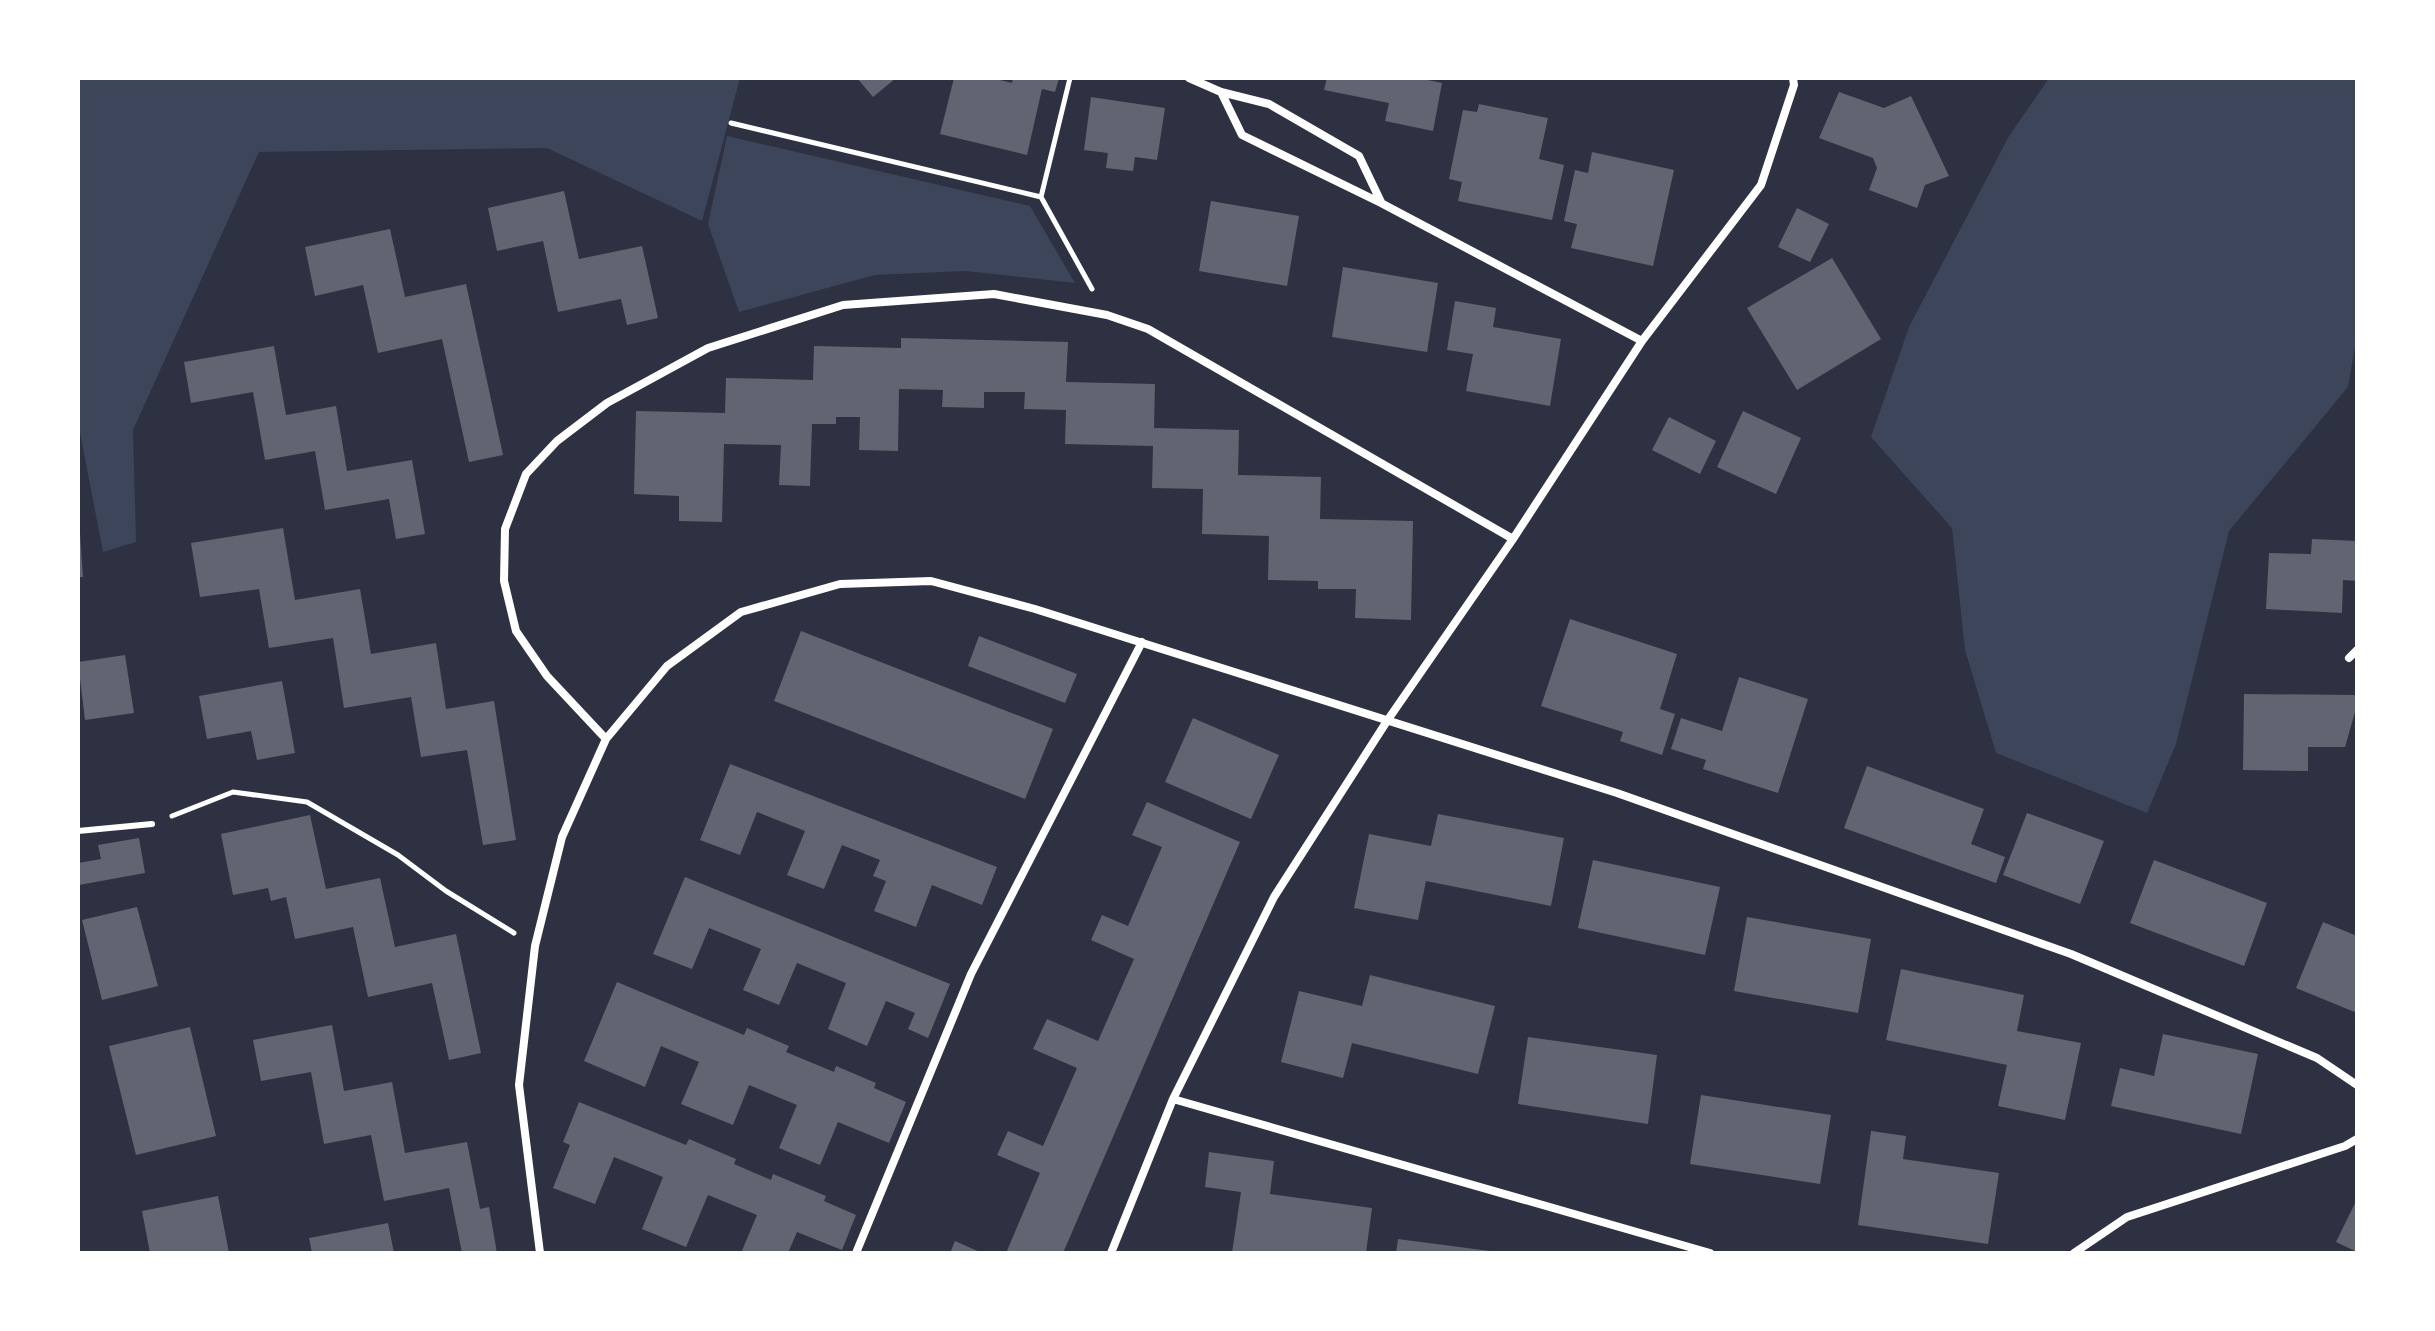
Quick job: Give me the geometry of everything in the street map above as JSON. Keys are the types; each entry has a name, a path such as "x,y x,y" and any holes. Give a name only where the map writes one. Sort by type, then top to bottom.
{"street":[{"path":"1189,78 1221,92 1269,104 1359,156 1381,203"},
{"path":"1111,1253 1173,1099 1274,897 1387,721 1513,539 1642,341 1761,185 1794,85 1793,78"},
{"path":"1221,92 1242,135 1381,203 1642,341"},
{"path":"606,739 547,676 516,631 504,581 505,529 526,474 557,441 607,403 708,348 843,305 994,294 1107,315 1148,329 1513,539"},
{"path":"540,1253 519,1085 535,946 562,837 606,739 667,666 741,612 840,584 931,581 1142,642 1617,793 2071,954 2317,1058 2357,1085"},
{"path":"856,1253 971,974 1142,642"},
{"path":"2349,658 2357,650"},
{"path":"1173,1099 1710,1253"},
{"path":"2074,1253 2127,1217 2345,1146 2357,1139"}],"lane":[{"path":"78,831 152,824"}],"path":[{"path":"1070,78 1041,197 1107,315"},
{"path":"731,123 1041,197"},
{"path":"152,824 233,792 307,802 398,855 446,891 535,946"}],"shaded area":[{"path":"78,78 740,78 702,221 547,148 259,152 133,430 136,542 103,552 78,422"},
{"path":"2049,78 2357,78 2357,336 2348,387 2229,531 2176,744 2147,813 1996,753 1965,650 1952,528 1871,437 1909,327 2009,136"},
{"path":"727,136 1030,206 1075,283 966,271 875,275 739,312 708,224"}],"building":[{"path":"857,78 896,78 873,97"},
{"path":"954,78 992,78 1012,83 1013,78 1059,78 1055,92 1042,89 1027,155 940,134"},
{"path":"1327,78 1418,78 1442,83 1433,131 1385,121 1389,103 1324,90"},
{"path":"1839,92 1884,108 1911,96 1949,176 1925,185 1917,208 1869,190 1877,168 1873,158 1819,138"},
{"path":"1091,97 1165,108 1157,160 1135,157 1133,171 1106,168 1108,153 1084,150"},
{"path":"1479,104 1548,118 1539,159 1564,165 1552,220 1458,201 1462,182 1449,179 1463,110 1477,112"},
{"path":"1592,152 1674,170 1653,266 1571,248 1577,224 1564,221 1575,170 1588,173"},
{"path":"564,191 579,259 642,246 658,318 627,325 621,299 558,312 543,241 497,251 488,208"},
{"path":"1211,201 1299,216 1287,286 1199,271"},
{"path":"1797,208 1829,224 1810,262 1778,247"},
{"path":"390,229 405,297 466,284 503,455 469,462 442,339 378,353 363,285 315,296 305,247"},
{"path":"1832,258 1881,339 1797,390 1747,308"},
{"path":"1343,267 1438,283 1427,352 1332,337"},
{"path":"1455,301 1496,308 1493,327 1561,339 1550,406 1466,391 1473,354 1447,350"},
{"path":"901,338 1068,342 1066,382 1155,384 1154,428 1239,430 1238,475 1321,477 1320,519 1413,521 1411,620 1355,618 1356,589 1318,589 1318,581 1268,580 1269,536 1202,534 1203,489 1152,488 1153,446 1065,444 1066,410 1024,409 1025,392 984,392 984,408 942,407 943,390 899,389 898,451 859,450 860,417 836,417 836,424 812,424 810,486 779,485 781,445 724,444 722,522 679,521 679,496 634,494 636,411 725,413 726,378 813,380 814,346 901,348"},
{"path":"274,346 286,415 336,406 347,471 412,460 425,534 396,539 389,499 325,510 315,451 265,460 253,392 191,403 184,362"},
{"path":"1743,411 1801,438 1776,494 1717,467"},
{"path":"1669,417 1716,441 1700,474 1652,450"},
{"path":"283,528 295,600 360,589 371,654 436,643 446,709 494,701 516,840 483,845 467,750 421,757 411,697 344,708 333,638 269,648 259,589 200,597 191,543"},
{"path":"80,533 83,577 78,577"},
{"path":"2312,539 2357,541 2357,581 2343,580 2342,613 2266,609 2269,553 2311,554"},
{"path":"1570,619 1677,654 1660,709 1675,714 1662,755 1620,741 1623,732 1541,706"},
{"path":"801,631 1053,729 1025,799 774,701"},
{"path":"979,636 1077,674 1065,703 968,666"},
{"path":"125,655 134,713 85,720 78,662"},
{"path":"1739,677 1808,699 1778,793 1703,769 1706,760 1671,749 1681,718 1722,731"},
{"path":"282,681 295,753 257,760 251,731 207,739 199,696"},
{"path":"2244,694 2357,695 2345,747 2308,747 2308,771 2243,770"},
{"path":"1193,718 1279,755 1251,819 1165,782"},
{"path":"730,764 997,867 982,905 932,885 916,927 874,911 886,881 873,876 880,860 842,845 824,889 787,875 805,831 757,812 740,855 700,840"},
{"path":"1867,766 1984,809 1971,844 2005,857 1996,883 1844,828"},
{"path":"1147,802 1240,842 1063,1253 1006,1253 1040,1173 997,1155 1008,1131 1043,1146 1077,1068 1033,1049 1047,1019 1098,1041 1134,959 1091,940 1102,915 1128,926 1162,847 1132,835"},
{"path":"2027,813 2104,841 2080,904 2003,875"},
{"path":"1438,814 1564,838 1551,906 1426,881 1418,920 1354,908 1369,834 1431,846"},
{"path":"310,815 326,889 380,878 395,947 456,934 481,1053 449,1060 432,983 368,997 353,927 295,939 286,897 271,901 268,888 233,895 221,834"},
{"path":"139,838 145,873 79,885 78,863 101,859 98,845"},
{"path":"1593,860 1720,887 1705,955 1578,928"},
{"path":"2154,860 2267,903 2244,966 2130,923"},
{"path":"685,877 950,984 928,1038 908,1029 915,1013 886,1001 867,1046 828,1029 846,983 797,963 779,1005 743,990 761,949 709,928 692,969 653,954"},
{"path":"137,907 158,986 102,1000 82,920"},
{"path":"1747,917 1871,939 1858,1013 1734,991"},
{"path":"2323,922 2357,936 2357,1013 2296,988"},
{"path":"1901,969 2024,995 2017,1031 2081,1043 2065,1120 1998,1106 2007,1065 1886,1040"},
{"path":"1370,975 1495,1006 1478,1074 1352,1043 1343,1078 1281,1062 1299,991 1362,1006"},
{"path":"617,982 744,1035 747,1028 789,1046 786,1052 834,1072 836,1066 876,1083 874,1088 906,1102 889,1143 838,1122 820,1165 779,1148 797,1105 749,1085 733,1125 681,1104 699,1062 661,1046 645,1087 584,1061"},
{"path":"332,1025 344,1091 392,1082 405,1153 467,1142 480,1209 489,1207 497,1253 462,1253 449,1188 384,1201 371,1135 324,1144 311,1072 261,1081 253,1040"},
{"path":"190,1027 216,1136 136,1155 109,1046"},
{"path":"2163,1034 2258,1054 2241,1134 2111,1106 2120,1068 2154,1076"},
{"path":"1528,1037 1657,1055 1648,1124 1518,1104"},
{"path":"1701,1095 1831,1115 1820,1184 1690,1164"},
{"path":"579,1102 686,1145 689,1139 736,1159 734,1164 771,1180 773,1174 826,1196 824,1201 856,1215 842,1250 797,1232 788,1253 741,1253 757,1215 708,1195 686,1247 642,1229 663,1177 614,1157 595,1204 553,1188 570,1145 563,1142"},
{"path":"1871,1131 1906,1136 1903,1159 1999,1173 1988,1244 1858,1225"},
{"path":"1209,1152 1274,1161 1270,1194 1372,1208 1366,1253 1232,1253 1241,1192 1205,1187"},
{"path":"218,1196 229,1253 150,1253 142,1211"},
{"path":"2357,1199 2357,1252 2336,1242"},
{"path":"388,1223 394,1253 312,1253 309,1238"},
{"path":"1398,1239 1490,1251 1490,1253 1396,1253"},
{"path":"955,1241 982,1253 950,1253"}]}
